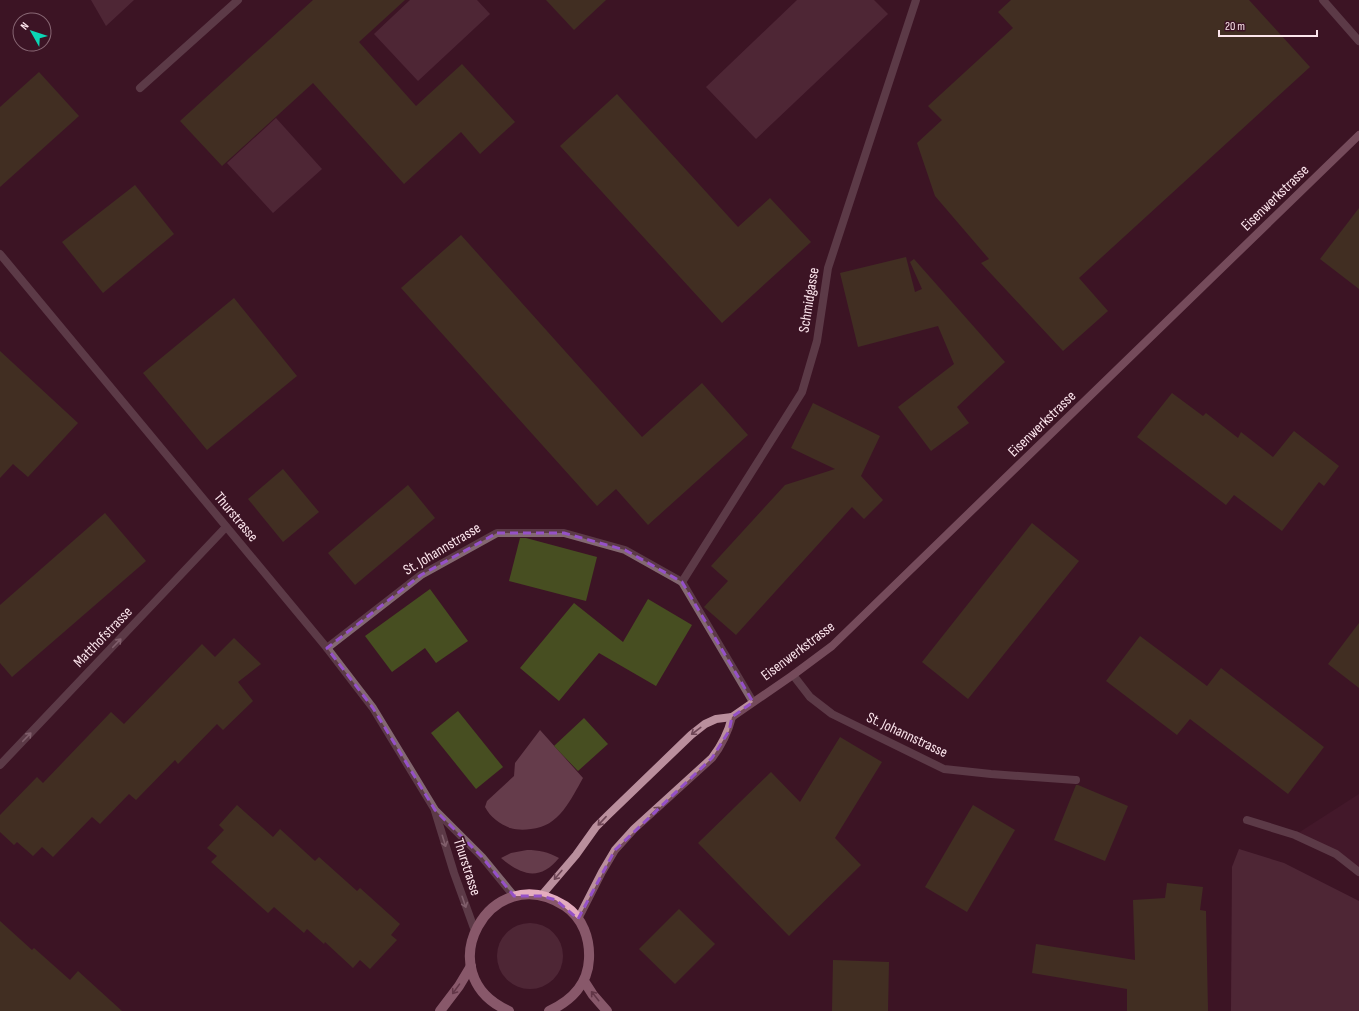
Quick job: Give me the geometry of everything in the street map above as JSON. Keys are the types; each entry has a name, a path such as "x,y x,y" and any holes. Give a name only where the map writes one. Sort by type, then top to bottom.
{"main road":[{"name":"Eisenwerkstrasse","path":"541,896 576,855 596,827 691,735 705,724 716,719 732,717 832,646 1359,135"},
{"path":"578,919 615,850 634,829 712,758 721,746 729,731 732,717"},
{"path":"509,1011 499,1006 486,996 476,982 471,966 470,948 474,931 484,916 498,904 514,896 528,894 556,900 568,908 578,919 586,933 590,949 589,965 584,981 574,995 562,1006 550,1011"},
{"path":"440,1011 459,986 471,966"},
{"path":"584,981 593,995 607,1011"}],"street":[{"path":"140,88 238,0"},
{"name":"Schmidgasse","path":"682,582 802,392 817,341 828,268 916,0"},
{"path":"1323,0 1359,41"},
{"name":"Thurstrasse","path":"0,254 327,648 373,708 435,810 482,857 514,896"},
{"name":"Matthofstrasse","path":"0,765 226,527"},
{"name":"St. Johannstrasse","path":"327,648 421,575 497,533 564,532 625,550 682,582"},
{"path":"682,582 753,702"},
{"name":"St. Johannstrasse","path":"793,675 810,697 832,714 944,769 1076,780"},
{"name":"Thurstrasse","path":"435,810 454,873 474,931"},
{"path":"1247,820 1295,835 1336,854 1359,872"}],"highlighted area":[{"path":"497,533 564,533 625,550 682,582 753,702 732,717 729,731 712,758 615,850 578,919 556,900 541,896 514,896 482,857 435,810 373,708 327,648 421,575"}],"shaded area":[{"path":"91,0 134,0 106,26"},
{"path":"410,0 477,0 490,14 418,81 374,34"},
{"path":"797,0 874,0 888,14 756,139 706,87"},
{"path":"276,118 322,169 273,213 227,163"},
{"path":"540,730 583,778 569,803 557,818 541,827 528,829 510,828 496,820 485,807 487,801 514,776 515,763"},
{"path":"1359,794 1359,872 1336,854 1295,835"},
{"path":"1239,849 1284,863 1359,901 1359,1011 1231,1011 1232,867"},
{"path":"536,850 559,858 545,870 538,873 531,873 516,869 501,858 511,853"},
{"path":"530,923 542,926 553,933 560,944 563,956 560,968 553,979 542,986 530,989 518,986 507,979 500,968 497,956 500,944 507,933 518,926"}],"building":[{"path":"313,0 405,0 359,42 416,106 462,64 515,122 480,154 461,132 404,184 313,83 222,166 180,121"},
{"path":"546,0 606,0 574,30"},
{"path":"1011,0 1249,0 1310,67 1079,278 1108,311 1063,351 981,263 989,259 935,196 917,143 942,120 928,106 1013,28 998,12"},
{"path":"39,72 79,116 0,187 0,107"},
{"path":"617,94 738,227 770,198 811,242 722,323 560,146"},
{"path":"135,185 174,234 103,293 62,242"},
{"path":"1359,208 1359,289 1320,259"},
{"path":"461,235 642,437 702,383 748,435 648,525 616,489 597,506 401,288"},
{"path":"906,257 915,292 922,289 910,262 914,259 1005,362 957,407 969,423 931,451 898,407 954,364 938,326 858,347 840,273"},
{"path":"234,298 297,376 207,450 143,373"},
{"path":"0,351 78,423 28,477 13,464 0,478"},
{"path":"1172,393 1203,416 1206,413 1238,438 1241,432 1273,457 1294,431 1339,466 1324,486 1319,482 1282,531 1234,495 1226,505 1137,437"},
{"path":"813,403 880,436 861,476 883,500 864,519 852,507 736,635 704,607 728,581 711,566 785,485 835,469 791,448"},
{"path":"283,469 319,512 283,542 248,499"},
{"path":"408,485 435,518 355,585 328,553"},
{"path":"105,513 146,561 12,677 0,663 0,605"},
{"path":"1032,523 1079,561 968,699 922,662"},
{"path":"520,538 526,538 597,557 586,601 509,581"},
{"path":"430,589 468,641 436,663 425,648 392,672 365,636"},
{"path":"648,599 692,625 656,686 599,653 559,701 520,668 574,603 623,642"},
{"path":"1359,623 1359,688 1328,664"},
{"path":"1140,636 1207,686 1221,668 1324,747 1288,794 1190,719 1177,735 1106,681"},
{"path":"234,638 261,664 238,682 253,701 223,730 217,724 178,764 175,760 136,800 129,794 100,824 92,817 53,857 42,847 33,856 17,842 14,845 0,832 0,815 37,777 43,783 111,712 124,724 202,644 215,657"},
{"path":"458,711 503,767 476,789 431,733"},
{"path":"584,718 608,744 578,771 554,746"},
{"path":"840,737 882,762 835,838 861,865 789,936 698,843 771,772 800,802"},
{"path":"1076,785 1128,806 1105,861 1054,840"},
{"path":"237,805 273,837 280,829 315,861 319,857 357,891 360,888 400,924 391,935 397,940 370,969 360,960 353,968 325,942 324,944 307,929 304,933 274,907 268,913 211,862 217,856 207,848 224,830 219,825"},
{"path":"973,805 1015,830 967,912 925,887"},
{"path":"1167,883 1203,887 1200,910 1206,911 1208,1011 1127,1011 1127,989 1032,973 1036,944 1135,960 1133,900 1165,898"},
{"path":"679,909 715,944 675,984 639,949"},
{"path":"0,921 32,950 34,948 70,980 78,971 122,1011 0,1011"},
{"path":"833,960 889,962 888,1011 832,1011"}]}
